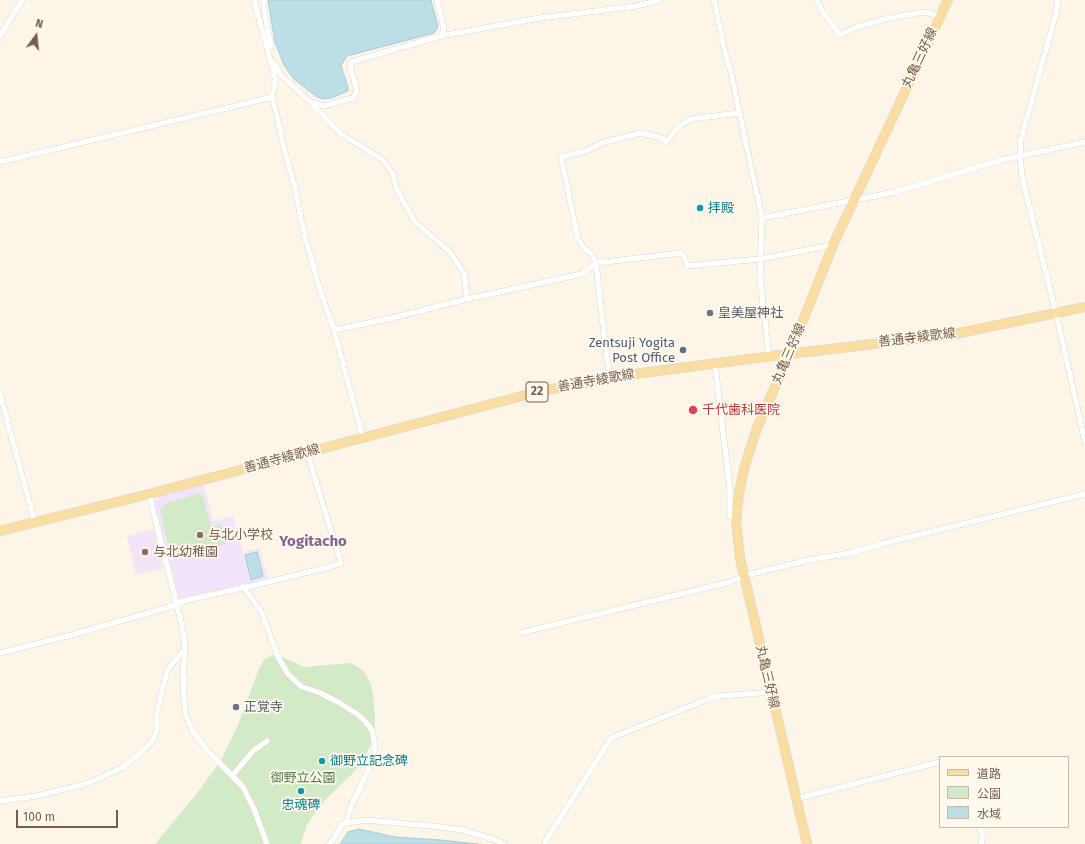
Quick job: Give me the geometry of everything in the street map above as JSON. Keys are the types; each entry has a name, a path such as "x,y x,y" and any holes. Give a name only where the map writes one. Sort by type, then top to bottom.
{"main road":[{"name":"丸亀三好線","path":"807,844 740,558 736,520 739,493 744,465 757,428 833,245 948,0"},
{"name":"善通寺綾歌線","path":"0,531 149,494 541,391 610,379 769,356 950,335 1085,307"}],"street":[{"path":"0,36 22,0"},
{"path":"254,0 275,77 276,86 272,95 295,188 303,230 320,290 334,330 363,438"},
{"path":"264,0 264,9 275,66 281,75 341,134 384,160 392,174 396,188 415,222 449,251 464,273 467,299"},
{"path":"437,0 444,29 441,36"},
{"path":"309,101 324,106 353,98 357,91 350,66 351,62 441,36 540,18 637,6 660,0"},
{"path":"714,0 762,218 760,259 763,312 769,356"},
{"path":"817,0 822,11 840,35 857,27 917,13 925,12 940,16"},
{"path":"1058,0 1056,14 1021,139 1020,156 1022,177 1056,313 1085,442"},
{"path":"0,162 273,98"},
{"path":"610,379 596,263 592,254 584,248 578,239 561,157 586,151 602,143 641,133 662,138 666,142 681,125 691,119 739,114"},
{"path":"762,218 895,192 1001,160 1085,142"},
{"path":"334,330 582,274 596,263 681,252 688,266 760,259 833,245"},
{"path":"715,364 730,490 730,516 736,520"},
{"path":"0,394 35,523"},
{"path":"0,653 71,635 176,605 183,601 330,567 341,563 307,452"},
{"path":"149,494 181,621 185,650 183,679 186,716 193,732 206,749 243,787 267,844 270,844"},
{"path":"520,633 726,583 744,576 809,560 851,553 881,544 1085,494"},
{"path":"244,586 262,613 278,657 288,674 302,687 318,692 357,714 372,730 375,746 372,762 351,806 346,823"},
{"path":"0,801 36,796 82,785 123,767 144,750 153,740 157,730 157,714 168,669 185,650"},
{"path":"545,842 611,738 718,696 770,691"},
{"path":"232,776 253,751 267,741"},
{"path":"796,799 939,762"},
{"path":"329,844 342,825 366,820 462,830 493,839 504,844"},
{"path":"980,828 983,837 981,844"}],"shaded area":[{"name":"与北小学校","path":"204,484 213,521 233,516 243,552 259,548 268,580 179,599 154,502 159,496"},
{"name":"与北幼稚園","path":"154,529 163,568 136,575 127,536"}],"green space":[{"path":"202,493 211,526 221,524 226,544 171,557 160,511 166,503"},
{"name":"御野立公園","path":"272,655 280,656 304,667 350,663 363,670 371,684 375,716 374,738 363,760 352,774 324,801 314,814 306,827 301,844 155,844 198,792 221,760 238,725 260,666 265,659"}],"water":[{"path":"268,0 431,0 438,27 434,33 347,56 341,65 348,91 331,98 324,99 317,97 295,80 284,65 275,42"},
{"path":"257,552 263,576 251,580 245,555"},
{"path":"359,829 395,837 478,844 340,844 348,832"}],"place":[{"name":"拝殿","path":"700,208"},
{"name":"皇美屋神社","path":"710,313"},
{"name":"Zentsuji Yogita Post Office","path":"683,350"},
{"name":"千代歯科医院","path":"693,410"},
{"name":"与北小学校","path":"200,535"},
{"name":"与北幼稚園","path":"145,552"},
{"name":"正覚寺","path":"236,707"},
{"name":"御野立記念碑","path":"322,761"},
{"name":"忠魂碑","path":"301,791"}],"district":[{"name":"Yogitacho","path":"313,542"}]}
